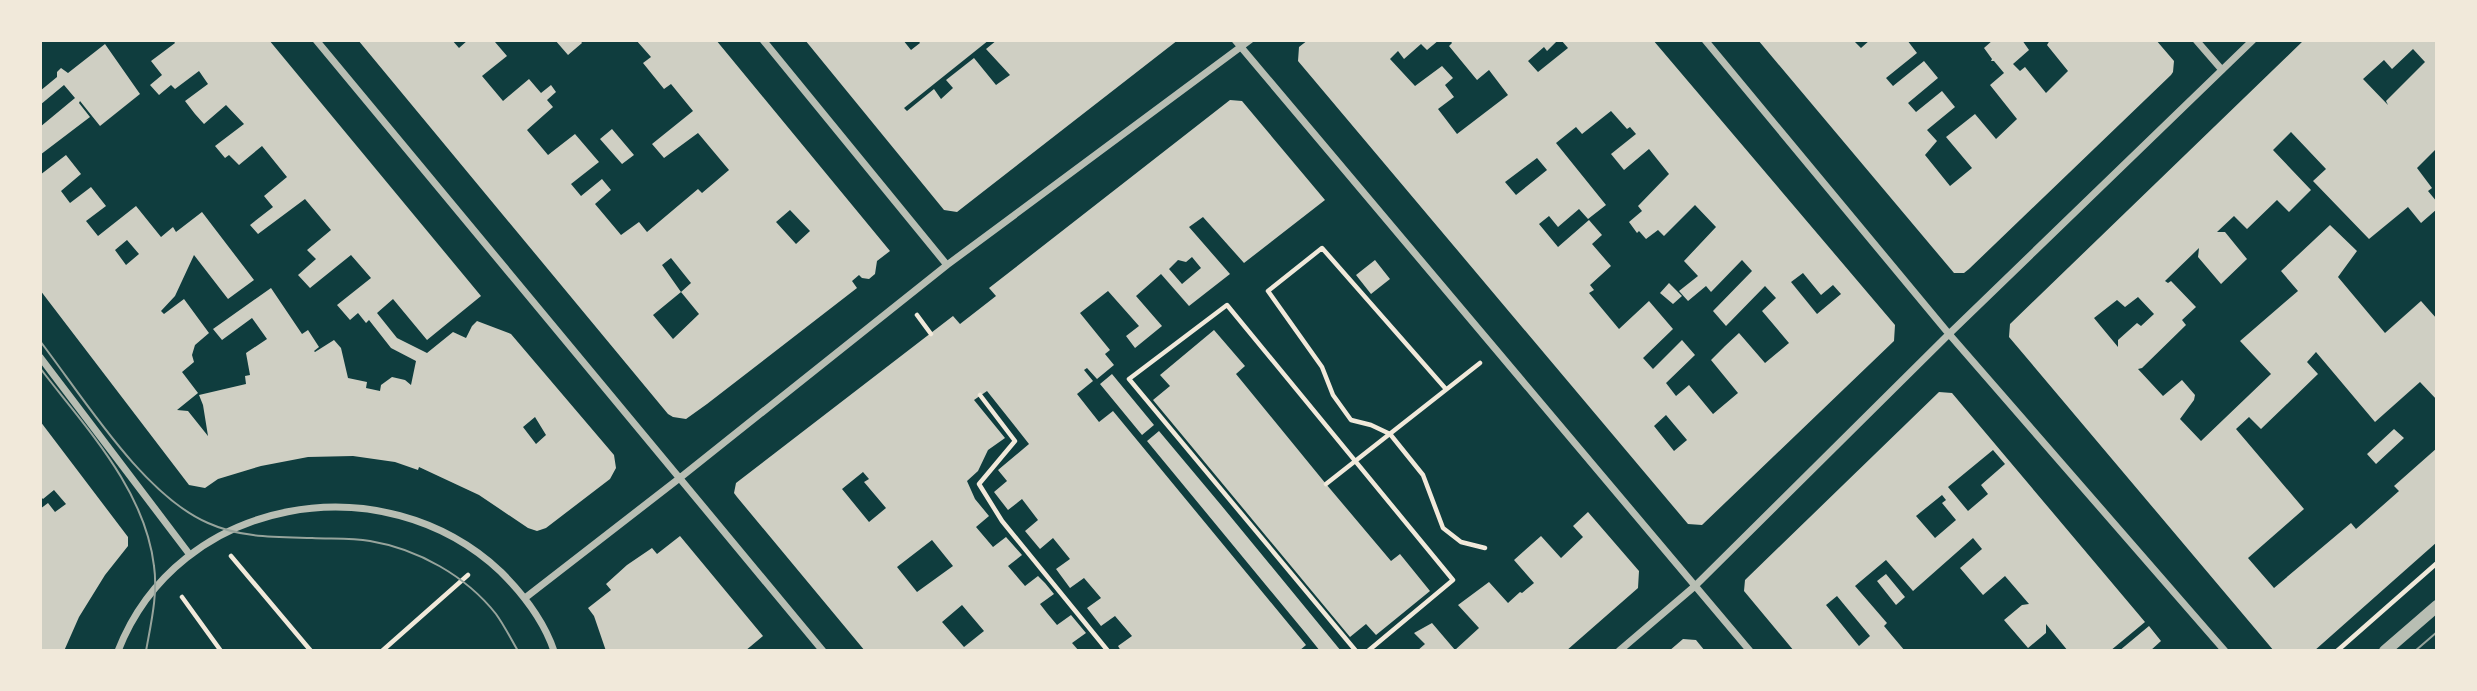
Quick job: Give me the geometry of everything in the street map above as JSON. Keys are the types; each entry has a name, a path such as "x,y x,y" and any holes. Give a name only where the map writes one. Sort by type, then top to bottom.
{"street":[{"path":"316,40 823,651"},
{"path":"763,40 947,265"},
{"path":"1235,40 1750,651"},
{"path":"525,598 947,265 1250,40"},
{"path":"1705,40 1949,334 2225,651"},
{"path":"2196,40 2222,70"},
{"path":"1619,651 1695,586 1949,334 2253,40"},
{"path":"40,357 190,555"},
{"path":"118,651 125,633 155,589 190,555 229,531 270,515 316,506 364,507 410,517 454,536 487,559 525,598 550,637 554,651"},
{"path":"2385,651 2437,606"}],"path":[{"path":"1445,388 1322,248 1268,291 1322,367 1334,395 1351,420 1390,434 1423,475 1443,528 1461,542 1485,548"},
{"path":"1356,651 1129,379 1227,305 1453,580 1368,651"},
{"path":"1326,484 1497,350"},
{"path":"981,396 1015,441 979,484 1002,522 1108,651"},
{"path":"218,538 311,651"},
{"path":"382,651 487,559"},
{"path":"2337,651 2437,563"},
{"path":"167,576 221,651"}],"building":[{"path":"173,40 269,40 481,296 427,340 393,299 377,313 397,338 427,353 453,332 466,338 477,321 511,334 614,455 616,468 610,479 546,528 537,531 528,528 479,495 419,467 418,470 395,462 353,456 308,457 261,466 218,479 205,488 189,485 40,290 40,175 66,155 81,174 61,191 70,203 91,187 106,206 86,221 98,236 136,206 161,237 173,227 176,232 202,212 254,280 228,299 194,255 175,296 161,311 164,314 184,299 209,333 195,345 192,355 194,362 182,372 198,393 177,410 188,411 208,436 199,395 246,384 245,376 250,375 246,353 267,339 252,318 222,340 213,329 271,288 302,334 308,330 319,347 314,351 334,340 341,348 348,378 367,382 366,388 380,391 381,385 392,377 405,380 411,385 416,361 391,348 369,320 366,323 358,313 350,320 337,305 371,278 351,255 310,288 298,275 316,259 307,250 331,230 305,199 258,234 250,225 273,207 264,196 287,177 262,146 239,165 229,155 225,158 215,146 244,124 226,105 204,124 195,114 185,101 208,84 199,71 175,89 171,85 159,95 150,85 162,75 151,61 175,43","holes":["127,240 139,254 126,265 115,250","535,417 546,435 536,444 523,427"]},
{"path":"358,40 452,40 459,48 468,40 495,42 507,56 482,76 503,101 529,79 541,93 551,85 556,92 547,100 553,107 527,130 548,155 575,134 599,162 571,184 581,196 602,179 611,190 595,204 621,235 639,222 647,232 698,189 702,193 729,170 698,133 664,158 652,144 693,111 671,84 664,89 643,63 651,57 636,40 716,40 890,251 877,261 875,274 869,279 859,275 852,281 857,288 707,404 686,419 668,414","holes":["790,210 810,231 796,244 776,222","671,258 691,283 681,292 662,265","681,292 699,314 673,339 653,315"]},
{"path":"555,40 580,40 582,43 568,55"},
{"path":"805,40 903,40 911,50 920,43 918,40 989,40 904,108 907,111 934,89 941,99 953,88 946,80 974,58 996,85 1010,75 986,49 997,40 1178,40 957,212 944,210"},
{"path":"1308,40 1439,40 1427,50 1421,44 1404,59 1398,51 1390,59 1415,86 1442,66 1453,78 1445,85 1454,97 1438,109 1457,134 1508,95 1489,70 1477,80 1449,46 1452,43 1450,40 1558,40 1547,51 1544,47 1528,61 1538,72 1568,48 1561,40 1653,40 1895,325 1894,341 1702,525 1688,524 1298,61 1299,47","holes":["1611,111 1627,129 1630,127 1636,134 1611,154 1624,170 1649,149 1669,174 1638,206 1642,211 1629,222 1637,233 1639,231 1646,239 1658,230 1664,236 1695,205 1716,227 1684,261 1698,276 1679,291 1688,301 1706,286 1711,292 1742,260 1752,271 1713,311 1726,326 1765,286 1776,298 1762,311 1789,343 1765,363 1739,333 1725,346 1711,360 1738,393 1713,414 1689,385 1676,396 1666,383 1695,355 1682,340 1653,369 1643,358 1673,329 1649,301 1619,329 1589,293 1594,290 1590,285 1611,266 1592,244 1602,235 1589,220 1558,247 1539,224 1549,216 1558,227 1579,209 1588,219 1606,205 1556,143 1576,127 1582,134","1537,158 1547,170 1516,195 1505,182","1803,273 1821,295 1833,285 1841,294 1817,314 1791,282","1666,415 1687,440 1674,451 1654,426"]},
{"path":"1758,40 1851,40 1861,48 1870,40 1907,40 1917,53 1886,78 1893,86 1924,61 1938,78 1908,103 1916,112 1942,91 1955,107 1927,130 1937,141 1925,155 1950,186 1972,168 1946,137 1975,114 1996,139 2017,119 1990,85 2004,73 1991,61 1984,48 1993,40 2022,40 2029,50 2013,64 2020,71 2025,67 2046,93 2068,71 2047,45 2050,40 2156,40 2174,61 2171,75 1969,269 1964,273 1954,273"},
{"path":"2304,40 2437,40 2437,148 2417,168 2432,188 2428,191 2437,202 2437,209 2421,223 2408,207 2369,239 2313,181 2326,169 2291,132 2273,150 2311,190 2289,212 2277,200 2247,229 2234,216 2217,232 2225,232 2247,259 2221,284 2198,257 2199,248 2165,281 2171,281 2196,307 2182,320 2186,325 2138,369 2163,396 2182,380 2195,395 2180,419 2201,441 2271,374 2240,341 2298,291 2281,271 2330,225 2357,251 2338,277 2385,333 2421,301 2437,319 2437,400 2420,382 2375,422 2316,352 2307,362 2318,374 2261,429 2249,417 2236,429 2304,509 2248,558 2274,588 2351,523 2356,529 2399,491 2394,486 2437,448 2437,542 2314,651 2274,651 2009,337 2010,324","holes":["2413,49 2425,62 2386,101 2388,105 2363,79 2384,60 2392,69","2138,297 2154,314 2141,326 2137,323 2118,340 2118,347 2094,318 2117,300 2125,307"]},
{"path":"105,44 140,94 100,126 80,101 90,117 40,155 40,127 75,98 64,85 40,105 40,91 57,77 61,68 68,73"},
{"path":"1230,100 1242,101 1325,200 1244,263 1203,217 1189,227 1230,274 1189,306 1161,274 1136,296 1162,326 1135,348 1126,336 1139,326 1108,291 1080,313 1110,350 1105,354 1114,365 1097,379 1087,368 1084,370 1093,381 1077,394 1099,422 1113,411 1306,645 1299,651 1121,651 1118,646 1132,636 1115,616 1101,626 1087,608 1101,598 1084,578 1070,588 1056,569 1070,559 1053,538 1040,549 1025,531 1038,520 1022,499 1008,510 994,492 1007,481 998,470 1029,444 987,391 974,400 1005,438 988,450 978,471 967,481 975,499 989,516 976,527 993,547 1006,537 1022,555 1008,566 1025,586 1038,576 1045,583 1054,594 1040,604 1047,613 1057,625 1071,615 1086,633 1072,643 1079,651 865,651 737,497 734,493 736,483 953,316 960,324 996,296 989,288","holes":["1192,257 1201,268 1182,284 1169,269 1178,260 1186,262","863,472 869,479 864,482 886,508 869,522 842,489","932,540 953,566 917,592 897,567","962,605 984,631 964,647 942,622"]},
{"path":"612,129 634,155 622,164 600,139"},
{"path":"1375,260 1390,279 1371,294 1356,275"},
{"path":"1669,283 1682,296 1673,304 1660,293"},
{"path":"1214,330 1245,366 1236,374 1326,484 1391,561 1400,554 1430,591 1376,635 1366,624 1350,637 1153,400 1170,386 1160,375"},
{"path":"1112,374 1154,425 1142,435 1100,384"},
{"path":"1939,392 1952,393 2145,622 2110,651 2068,651 2046,624 2046,633 2028,648 2004,620 2022,605 2029,604 2005,576 1983,595 1960,568 1982,549 1973,538 1913,591 1886,560 1855,586 1887,623 1884,626 1905,651 1794,651 1744,591 1745,580","holes":["1993,450 2005,464 1981,485 1988,494 1968,511 1948,487","1942,495 1946,500 1942,503 1956,520 1935,538 1916,516","1837,596 1870,636 1859,646 1826,605"]},
{"path":"40,421 128,537 128,546 105,575 79,617 64,651 40,651 40,509 48,503 55,512 66,504 54,490 43,499 40,496"},
{"path":"2394,429 2404,438 2376,464 2367,454"},
{"path":"1159,431 1341,651 1320,651 1147,441"},
{"path":"1588,512 1639,571 1638,588 1566,651 1417,651 1425,644 1414,633 1432,623 1455,650 1479,628 1458,605 1489,582 1508,603 1522,593 1534,583 1514,560 1541,536 1561,558 1583,537 1573,526"},
{"path":"680,536 763,636 745,651 606,651 594,616 588,608 611,590 606,584 627,565 652,548 657,554"},
{"path":"1886,574 1905,597 1896,605 1877,581"},
{"path":"2149,626 2161,641 2150,651 2119,651"},
{"path":"1683,639 1696,640 1705,651 1669,651"}],"tram line":[{"path":"40,341 95,416 138,468 160,491 184,509 208,523 233,532 272,537 370,541 406,550 456,576 484,600 499,618 518,651"},
{"path":"40,368 110,460 139,511 148,538 155,577 146,651"},
{"path":"2415,651 2437,632"}]}
